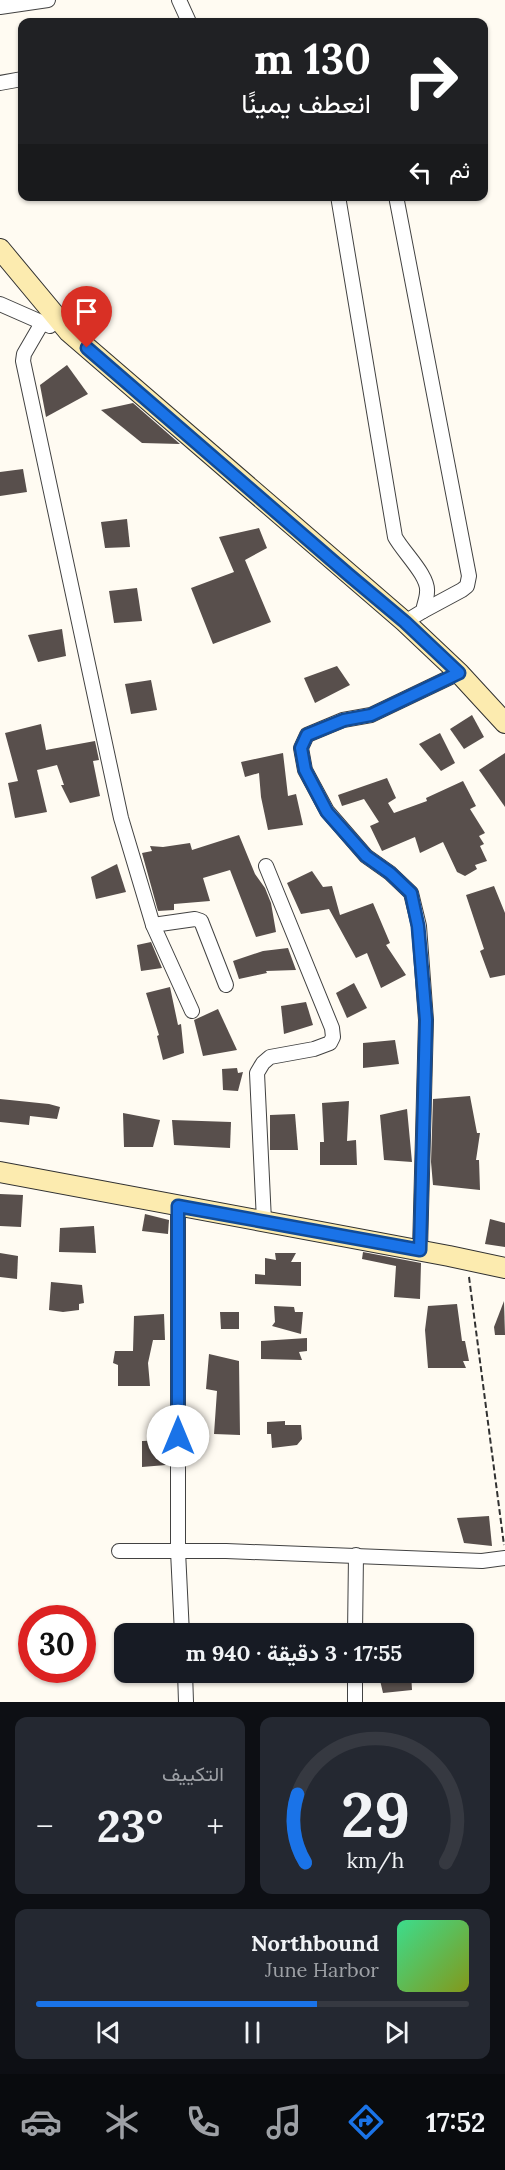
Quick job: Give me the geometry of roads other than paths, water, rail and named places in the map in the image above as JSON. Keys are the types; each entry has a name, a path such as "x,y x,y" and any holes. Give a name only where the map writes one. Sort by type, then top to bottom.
{"street":[{"path":"0,7 48,0"},
{"path":"179,0 187,18"},
{"path":"0,82 18,80"},
{"path":"339,201 395,537 403,552 426,582 428,591 423,611"},
{"path":"397,201 469,576 467,586 462,590 405,622"},
{"path":"0,249 69,332 405,622 459,673 505,723"},
{"path":"0,304 42,323 69,332"},
{"path":"42,323 24,354 23,371 121,818 153,925 192,1011"},
{"path":"420,1250 426,1020 418,926 411,893 390,873 366,856 327,812 305,770 301,748 307,735 344,720 371,715 459,673"},
{"path":"264,1221 257,1073 270,1057 314,1049 330,1043 333,1037 332,1028 314,980 266,866"},
{"path":"153,925 195,919 201,921 226,985"},
{"path":"0,1172 420,1250 505,1268"},
{"path":"178,1206 178,1551 181,1623"},
{"path":"119,1551 356,1555 482,1561 505,1558"},
{"path":"355,1623 356,1555"},
{"path":"185,1683 186,1702"},
{"path":"355,1683 355,1702"}]}
